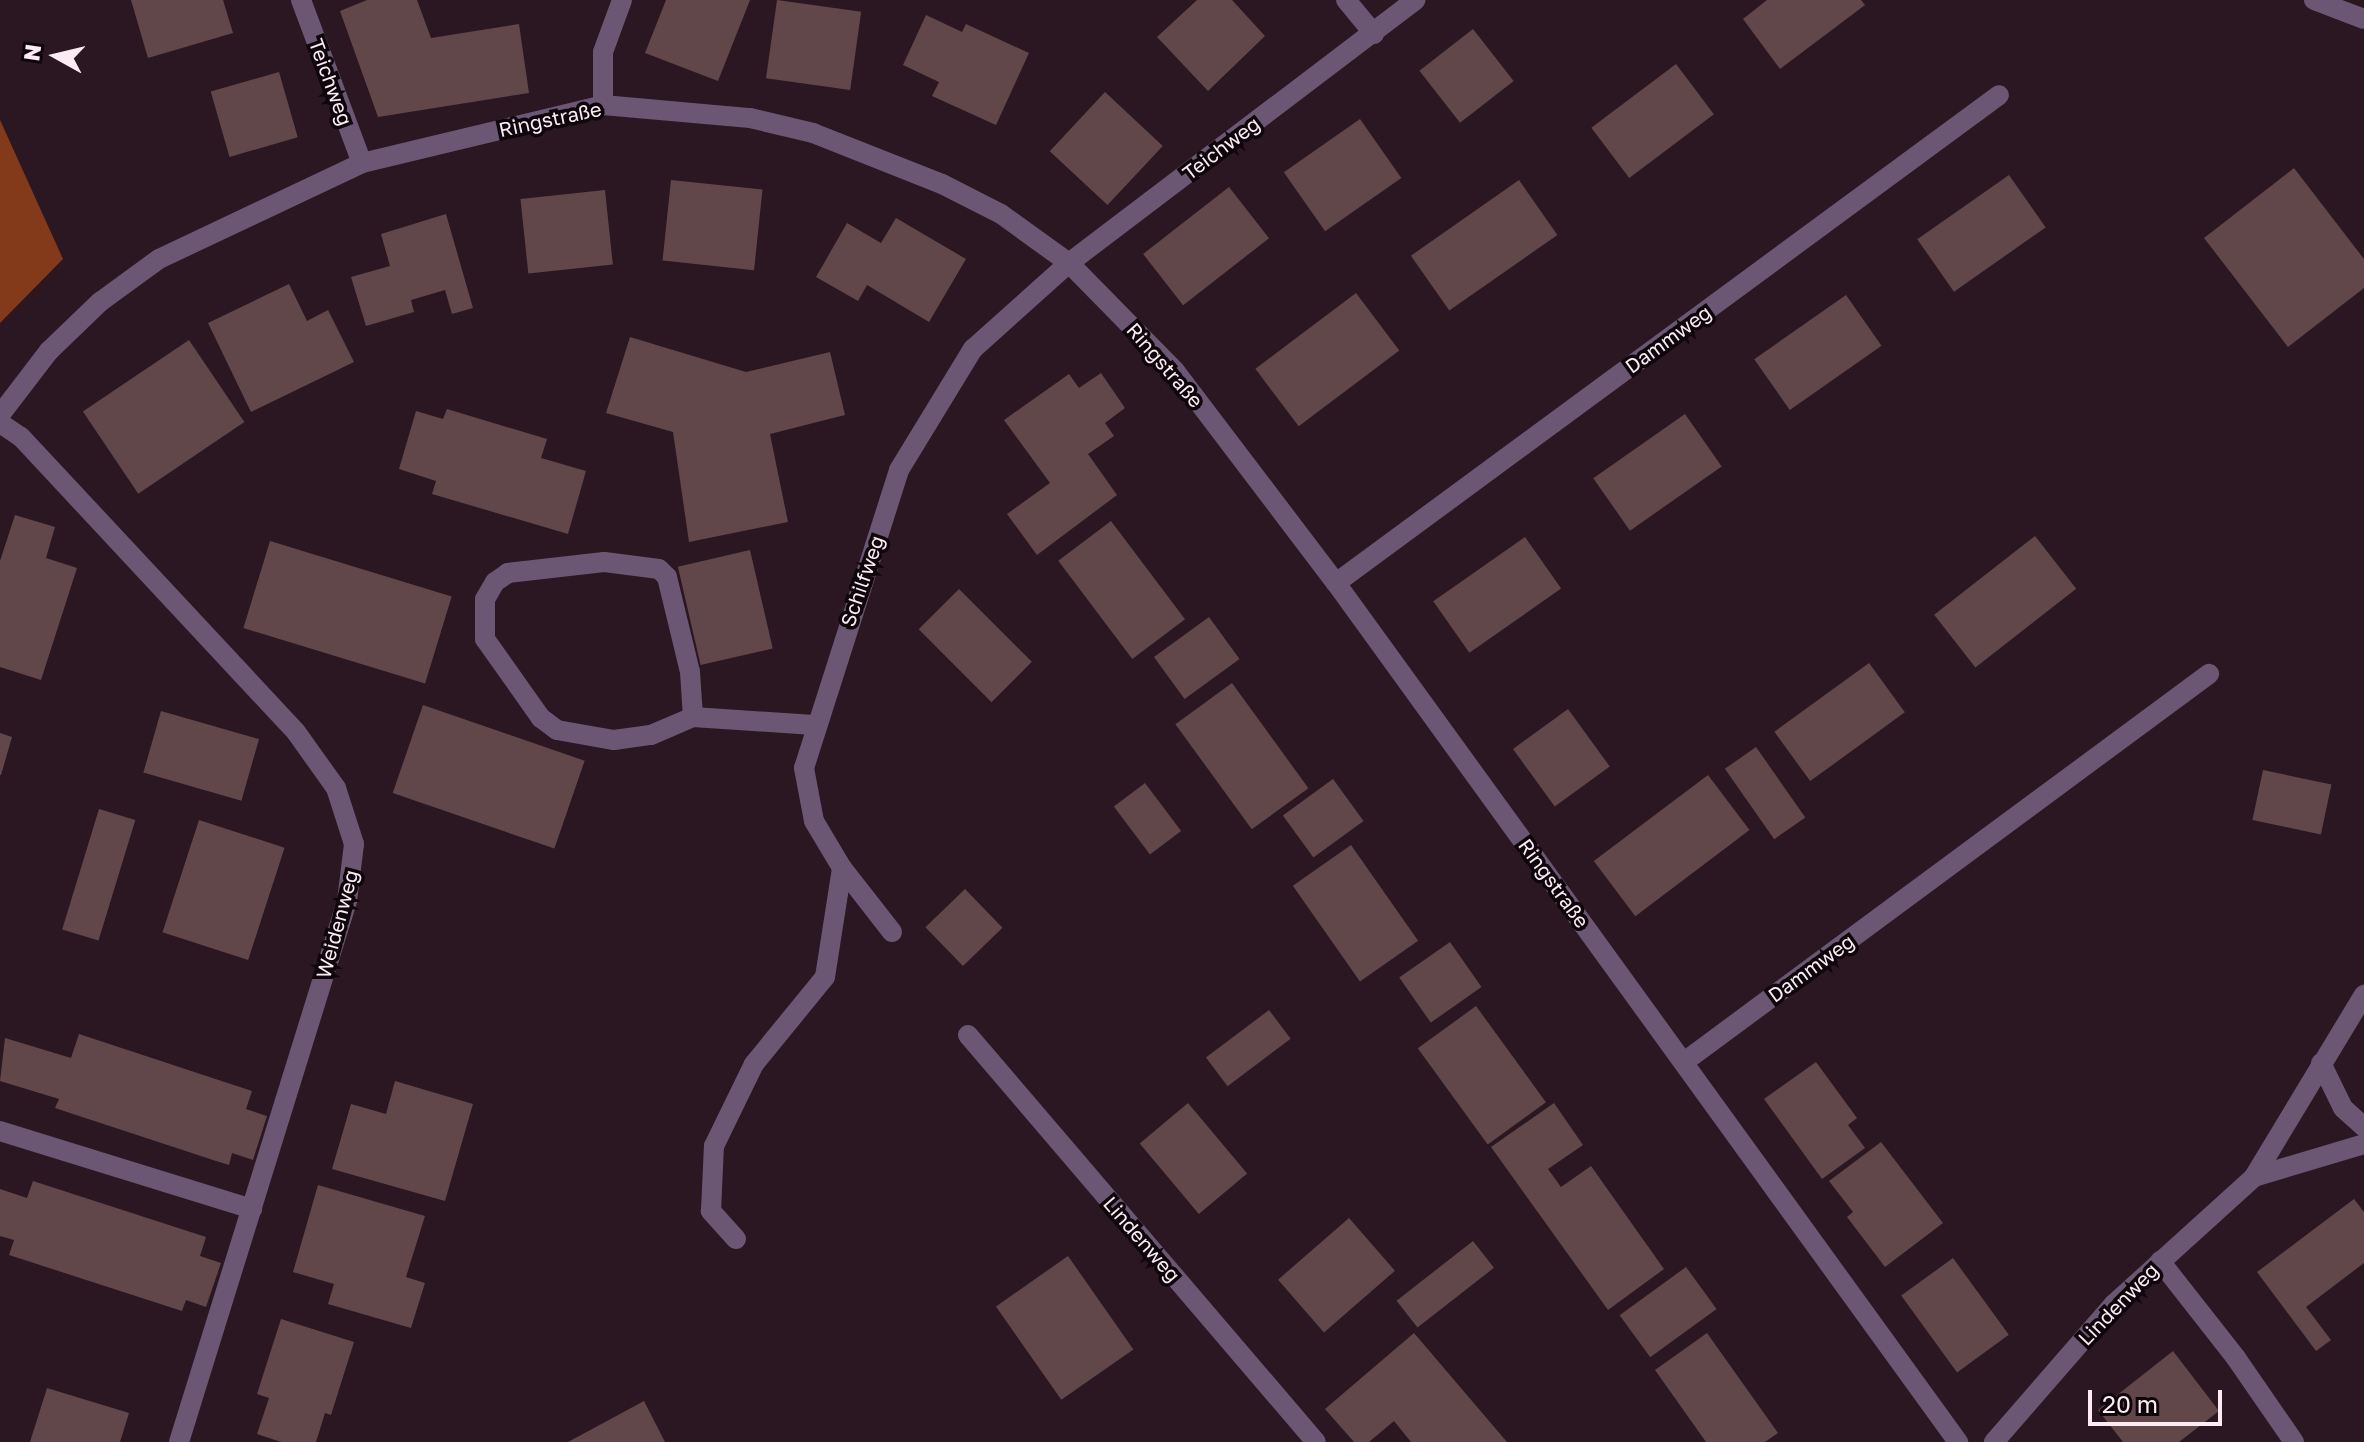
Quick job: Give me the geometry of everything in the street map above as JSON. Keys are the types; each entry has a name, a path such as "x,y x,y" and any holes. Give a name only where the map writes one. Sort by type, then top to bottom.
{"street":[{"name":"Teichweg","path":"301,0 362,163"},
{"path":"603,105 603,52 622,0"},
{"path":"1346,0 1374,34"},
{"name":"Teichweg","path":"1069,263 1415,0"},
{"path":"2314,0 2364,19"},
{"name":"Dammweg","path":"1336,583 1999,95"},
{"name":"Ringstraße","path":"0,415 69,331 100,302 159,259 362,163 603,105 750,118 813,133 954,190 1001,214 1069,263 1175,371 1336,583 1958,1442"},
{"name":"Schilfweg","path":"892,932 842,868 814,821 804,768 814,725 899,470 973,349 1069,263"},
{"name":"Weidenweg","path":"0,423 21,437 296,732 336,788 354,844 347,901 179,1442"},
{"path":"693,717 683,642 667,577 659,569 604,562 508,573 495,582 485,599 485,639 541,718 557,730 614,740 651,735 693,717 814,725"},
{"name":"Dammweg","path":"1684,1062 2209,674"},
{"path":"736,1239 711,1211 714,1146 754,1064 825,977 842,868"},
{"name":"Lindenweg","path":"1994,1442 2114,1304 2254,1177 2364,995"},
{"name":"Lindenweg","path":"968,1035 1316,1442"},
{"path":"2321,1063 2343,1108 2364,1127"},
{"path":"0,1131 252,1209"},
{"name":"Lindenweg","path":"2254,1177 2364,1144"},
{"path":"2160,1261 2236,1358 2294,1442"}],"shaded area":[{"path":"0,120 63,259 0,323"}],"building":[{"path":"131,0 223,0 233,33 148,58"},
{"path":"367,0 417,0 431,38 519,24 529,93 378,117 340,11"},
{"path":"666,0 750,0 718,81 645,53"},
{"path":"777,0 861,12 850,90 766,78"},
{"path":"1197,0 1232,0 1265,36 1208,91 1157,37"},
{"path":"1767,0 1861,0 1865,5 1780,69 1743,19"},
{"path":"926,15 962,32 966,24 1029,53 996,125 932,96 939,82 903,65"},
{"path":"1473,29 1514,81 1460,123 1419,71"},
{"path":"1676,64 1714,114 1629,178 1591,128"},
{"path":"279,72 298,137 229,157 211,92"},
{"path":"1105,92 1163,146 1108,205 1050,151"},
{"path":"1360,119 1401,178 1325,231 1284,172"},
{"path":"2294,168 2364,259 2364,288 2288,347 2204,238"},
{"path":"2009,175 2046,227 1954,292 1917,239"},
{"path":"671,180 762,190 754,270 663,261"},
{"path":"1519,180 1557,235 1449,311 1411,256"},
{"path":"1229,187 1269,238 1183,305 1143,254"},
{"path":"605,190 613,265 528,273 520,199"},
{"path":"446,214 473,308 452,314 445,290 411,300 414,312 366,326 351,277 390,266 381,234"},
{"path":"896,218 966,259 929,322 867,285 858,301 816,277 847,223 881,243"},
{"path":"289,284 307,321 328,310 354,362 251,412 208,323"},
{"path":"1356,293 1399,351 1299,426 1255,369"},
{"path":"1846,295 1882,346 1790,410 1754,359"},
{"path":"630,337 746,372 830,352 845,415 770,434 788,522 689,542 673,432 606,413"},
{"path":"189,340 244,422 138,494 83,412"},
{"path":"1101,373 1125,408 1105,423 1114,436 1088,454 1117,495 1037,555 1007,514 1050,483 1004,420 1069,374 1079,388"},
{"path":"447,409 547,439 541,458 586,471 568,534 432,494 436,481 399,469 416,411 443,419"},
{"path":"1685,414 1722,466 1630,531 1593,478"},
{"path":"15,515 55,527 46,558 77,568 41,680 0,667 0,561"},
{"path":"1111,521 1185,619 1132,659 1058,561"},
{"path":"2035,536 2076,589 1975,668 1934,615"},
{"path":"1525,537 1561,589 1469,653 1433,601"},
{"path":"270,541 452,597 425,684 243,628"},
{"path":"750,550 773,648 701,665 678,567"},
{"path":"959,589 1032,662 992,702 919,629"},
{"path":"1209,617 1240,659 1185,699 1154,657"},
{"path":"1869,663 1905,712 1810,781 1774,732"},
{"path":"1232,683 1308,788 1252,829 1175,724"},
{"path":"423,705 585,761 554,849 393,793"},
{"path":"1568,709 1610,766 1555,806 1513,749"},
{"path":"161,711 259,739 241,801 143,773"},
{"path":"0,733 12,737 1,775 0,775"},
{"path":"1756,747 1805,817 1774,839 1725,769"},
{"path":"2263,770 2331,785 2321,834 2252,820"},
{"path":"1708,775 1750,830 1635,916 1594,861"},
{"path":"1333,779 1364,821 1313,858 1283,815"},
{"path":"1145,783 1181,831 1150,854 1114,806"},
{"path":"99,809 135,820 99,941 62,929"},
{"path":"199,820 285,848 248,960 163,932"},
{"path":"1351,845 1418,941 1360,982 1293,886"},
{"path":"965,889 1003,928 963,966 925,927"},
{"path":"1450,942 1482,987 1431,1023 1399,978"},
{"path":"1476,1006 1546,1102 1488,1145 1418,1048"},
{"path":"1269,1010 1291,1039 1228,1086 1206,1058"},
{"path":"79,1034 252,1091 246,1109 267,1116 253,1160 232,1153 229,1165 55,1108 59,1099 0,1081 5,1038 71,1058"},
{"path":"1816,1062 1857,1118 1848,1125 1865,1148 1822,1179 1764,1099"},
{"path":"395,1081 473,1104 445,1201 332,1169 351,1104 386,1114"},
{"path":"1188,1103 1247,1173 1199,1214 1140,1143"},
{"path":"1554,1103 1583,1145 1548,1169 1561,1187 1591,1166 1664,1269 1608,1310 1491,1147"},
{"path":"1881,1142 1943,1223 1885,1267 1847,1217 1853,1212 1829,1181"},
{"path":"33,1181 206,1237 200,1256 221,1263 206,1307 186,1300 182,1311 9,1255 14,1240 0,1236 0,1189 27,1198"},
{"path":"318,1185 425,1216 406,1277 425,1283 411,1328 328,1304 334,1284 293,1272"},
{"path":"2354,1199 2364,1212 2364,1263 2306,1307 2331,1340 2316,1351 2257,1272"},
{"path":"1349,1218 1395,1271 1324,1332 1278,1280"},
{"path":"1473,1241 1494,1268 1417,1328 1397,1301"},
{"path":"1068,1256 1133,1349 1061,1400 996,1306"},
{"path":"1953,1258 2009,1335 1957,1372 1901,1296"},
{"path":"1686,1267 1717,1309 1650,1357 1620,1315"},
{"path":"281,1319 354,1342 331,1415 325,1413 316,1442 281,1442 257,1434 269,1398 257,1394"},
{"path":"1414,1333 1507,1442 1411,1442 1394,1421 1369,1442 1354,1442 1325,1409"},
{"path":"1707,1333 1778,1433 1765,1442 1706,1442 1655,1370"},
{"path":"2173,1351 2219,1411 2179,1442 2123,1442 2098,1410"},
{"path":"47,1388 129,1413 120,1442 30,1442"},
{"path":"644,1401 665,1442 568,1442"}]}
